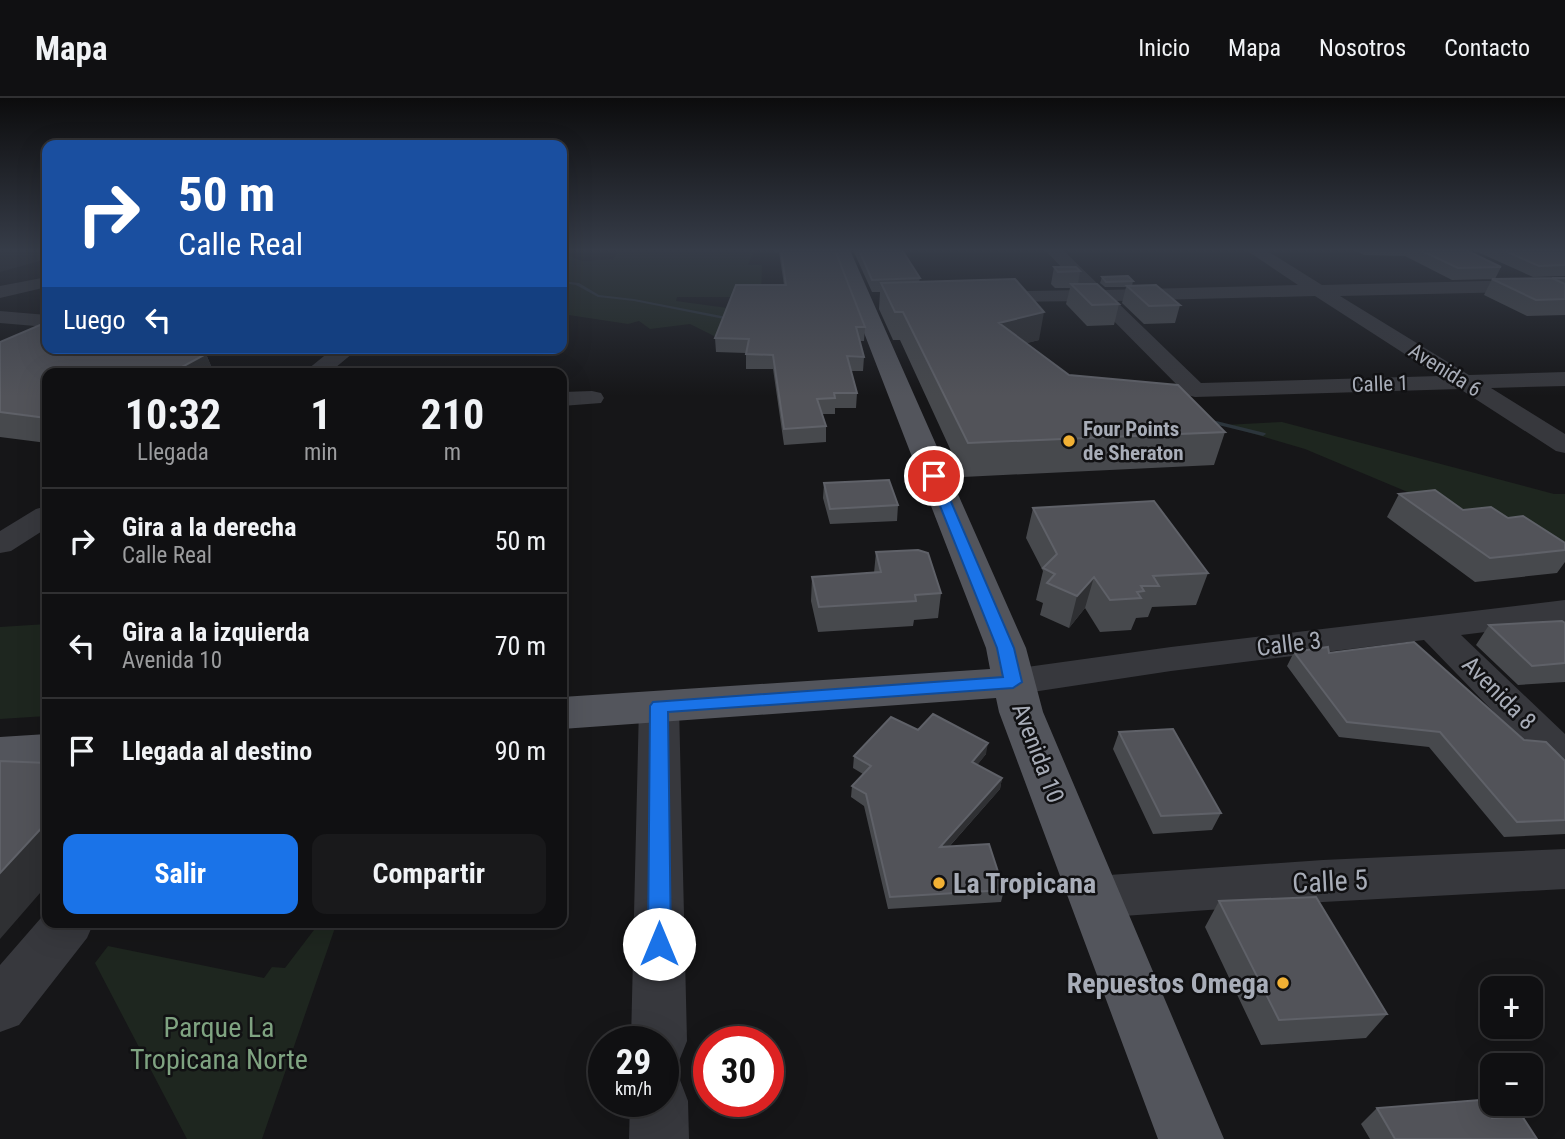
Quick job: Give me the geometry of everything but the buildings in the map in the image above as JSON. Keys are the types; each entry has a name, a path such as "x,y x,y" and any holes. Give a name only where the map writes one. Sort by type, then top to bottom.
{"main road":[{"name":"Avenida 10","path":"873,299 1006,648 1021,712 1191,1139"},
{"path":"567,713 1013,682"},
{"path":"0,754 42,751"}],"street":[{"name":"Calle 1","path":"1101,299 1195,390 1565,379"},
{"name":"Avenida 6","path":"1332,299 1565,444"},
{"path":"0,317 42,321"},
{"path":"320,368 335,354"},
{"path":"567,399 592,398"},
{"path":"0,544 42,518"},
{"path":"0,544 42,541"},
{"name":"Calle 3","path":"1013,682 1171,659 1565,611"},
{"name":"Avenida 8","path":"1432,627 1565,759"},
{"path":"659,706 659,1026"},
{"name":"Calle 5","path":"1095,897 1323,881 1565,869"},
{"path":"0,1006 64,928"},
{"path":"659,1117 659,1139"}],"green space":[{"path":"567,299 677,299 676,301 846,324 782,344 714,336 690,324 650,329 639,321 628,324 567,315"},
{"path":"1282,422 1554,494 1565,494 1565,558 1305,449 1224,425"},
{"path":"42,624 42,716 0,719 0,627"},
{"name":"Parque La Tropicana Norte","path":"315,928 335,928 262,1139 187,1139 95,963 108,946 264,978 272,967 285,968"}],"waterway":[{"path":"621,299 734,319"},
{"path":"1204,420 1263,434"}],"place":[{"name":"Four Points de Sheraton","path":"1069,441"},
{"name":"La Tropicana","path":"939,883"},
{"name":"Repuestos Omega","path":"1283,983"}],"route":[{"path":"659,944 659,706 1013,682 1006,648 934,476"}]}
